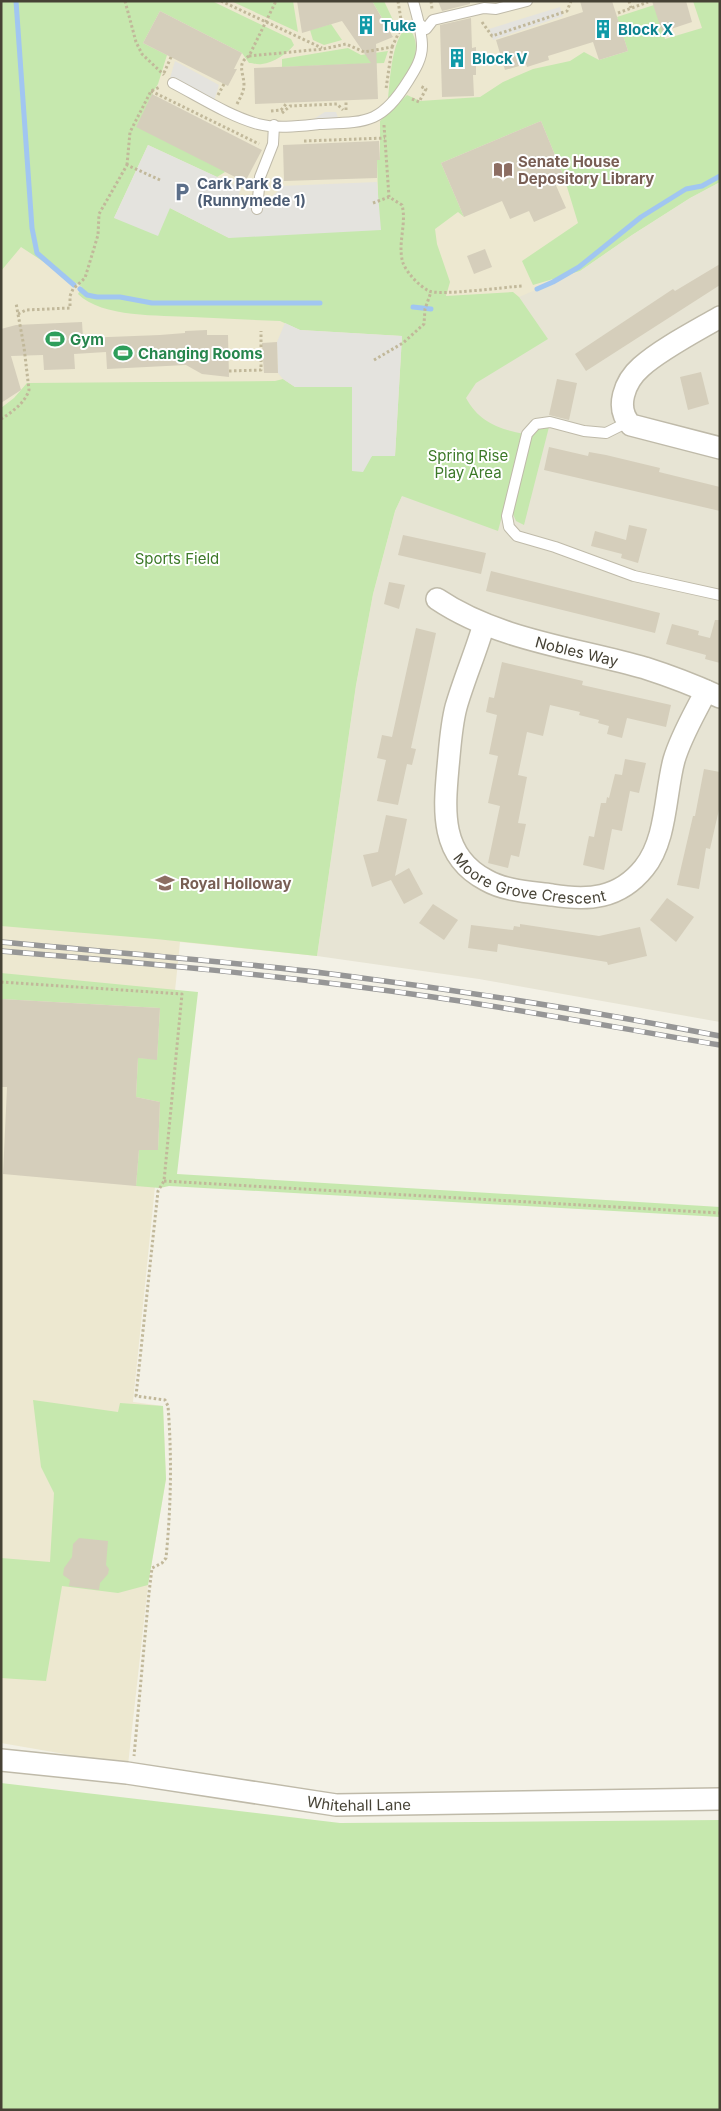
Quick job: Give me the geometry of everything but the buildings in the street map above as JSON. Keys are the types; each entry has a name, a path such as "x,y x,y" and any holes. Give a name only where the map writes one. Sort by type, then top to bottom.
{"street":[{"path":"720,317 641,367 629,384 621,402 625,415 638,427 720,448"},
{"name":"Nobles Way","path":"437,599 456,612 484,624 584,654 646,669 713,694"},
{"name":"Moore Grove Crescent","path":"484,624 456,710 451,739 445,809 449,835 462,862 484,880 498,886 582,899 608,894 634,879 653,854 658,841 674,760 713,694"},
{"name":"Whitehall Lane","path":"1,1760 132,1774 336,1805 720,1799"}],"lane":[{"path":"173,83 236,109 261,125 352,122 369,118 384,112 394,102 418,64 422,46 413,1"},
{"path":"418,23 426,29 433,20 484,8 496,9 527,1"},
{"path":"257,209 260,177 272,147 274,126"},
{"path":"625,415 606,434 584,431 550,422 536,424 527,434 507,516 509,527 517,536 555,547 634,576 720,595"}],"path":[{"path":"126,1 136,42 142,54 164,74"},
{"path":"221,1 265,24 323,48"},
{"path":"249,56 276,1"},
{"path":"386,92 392,47 402,26 398,1"},
{"path":"473,11 492,36 567,11 571,1"},
{"path":"629,1 631,8"},
{"path":"618,12 648,2"},
{"path":"402,26 414,31 418,23"},
{"path":"236,109 244,86 241,65 243,60 249,56 346,44 364,52 392,47"},
{"path":"171,57 164,74 165,82 173,83"},
{"path":"18,314 26,310 70,308 70,296 73,289 85,278 98,235 99,214 127,165 130,132 150,91 173,83"},
{"path":"224,84 219,95 224,99"},
{"path":"150,91 231,133 272,147 314,142 385,138"},
{"path":"346,101 346,113"},
{"path":"230,102 236,109"},
{"path":"272,110 281,110 287,103"},
{"path":"265,112 283,113 290,106 337,104 346,113 351,113 352,122"},
{"path":"384,112 389,197"},
{"path":"127,165 160,180"},
{"path":"373,203 389,197"},
{"path":"389,197 402,205 404,213 401,251 404,264 417,282 431,292 522,286"},
{"path":"374,360 403,343 424,324 425,309 431,292"},
{"path":"1,419 14,411 27,396 29,390 16,304"},
{"path":"229,371 261,370 261,331"},
{"path":"1,982 182,994 164,1181 158,1191 136,1396 165,1400 168,1406 171,1449 169,1524 166,1558 162,1563 152,1568 132,1774"},
{"path":"164,1181 720,1213"}],"shaded area":[{"name":"Royal Holloway","path":"1,1 720,1 720,182 690,198 580,271 519,297 434,311 402,496 395,511 373,594 356,685 317,956 180,942 133,1402 163,1406 166,1479 148,1585 128,1765 1,1743"},
{"path":"560,7 563,16 493,40 489,29"},
{"path":"175,61 219,85 214,101 170,78"},
{"path":"325,112 336,112 341,126 312,120"},
{"name":"Cark Park 8 (Runnymede 1)","path":"148,145 241,188 237,200 249,207 266,207 269,199 278,191 280,186 377,182 381,230 229,238 170,208 158,236 114,218"},
{"path":"720,182 720,1022 479,979 317,956 356,685 373,594 395,511 402,496 434,311 580,271 690,198"},
{"path":"285,323 300,330 402,336 395,456 372,456 363,472 352,471 352,387 295,387 283,379 278,373 277,342"}],"green space":[{"path":"1,1 212,1 291,39 294,45 280,57 266,63 249,63 242,53 160,11 143,43 167,55 158,84 152,94 225,172 217,177 148,145 114,218 170,208 229,238 378,194 377,160 380,160 380,121 407,95 420,101 480,97 503,82 533,69 570,61 584,52 599,60 628,51 617,17 654,5 665,39 702,28 693,1 720,1 720,182 690,198 580,271 533,285 522,261 578,223 564,177 541,121 441,163 464,217 458,212 435,229 437,244 450,282 446,296 513,292 519,297 548,339 476,383 466,398 483,419 506,430 524,434 498,531 402,496 395,511 373,594 356,685 317,956 156,939 1,926 1,408 14,398 27,383 275,381 283,379 295,387 352,387 352,471 372,456 395,456 402,336 300,330 280,321 148,315 116,311 88,302 78,294 82,287 21,247 1,271"},
{"path":"231,1 293,1 298,32"},
{"path":"372,1 384,1 393,20 388,28"},
{"path":"331,24 342,40 324,45 313,40 310,30"},
{"path":"408,27 414,37 416,47 415,58 406,79 387,108 394,52 402,33"},
{"path":"348,48 361,55 388,51 384,63 282,67 282,59"},
{"path":"539,427 549,427 524,525 516,521 513,514 525,457 534,430"},
{"path":"1,973 198,992 177,1174 720,1207 720,1217 169,1186 160,1188 136,1186 139,1150 158,1150 160,1102 136,1097 138,1058 157,1059 160,1008 1,999"},
{"path":"33,1400 118,1412 120,1403 163,1406 166,1479 148,1585 118,1593 62,1586 46,1681 1,1678 1,1558 50,1562 54,1493 41,1467"},
{"path":"1,1783 340,1823 720,1820 720,2110 1,2110"}],"waterway":[{"path":"16,1 32,228 37,253 74,285"},
{"path":"537,289 579,267 641,217 686,189 702,186 720,176"},
{"path":"80,289 87,295 97,297 120,297 152,303 320,303"},
{"path":"413,307 431,309"}],"railway":[{"path":"1,942 347,976 534,1003 720,1036"},
{"path":"1,951 110,960 379,989 505,1008 720,1045"}],"place":[{"name":"Tuke","path":"366,25"},
{"name":"Block X","path":"603,29"},
{"name":"Block V","path":"457,58"},
{"name":"Senate House Depository Library","path":"503,170"},
{"name":"Cark Park 8 (Runnymede 1)","path":"182,192"},
{"name":"Gym","path":"55,339"},
{"name":"Changing Rooms","path":"123,353"},
{"name":"Royal Holloway","path":"165,883"}],"park label":[{"name":"Spring Rise Play Area","path":"468,464"},
{"name":"Sports Field","path":"177,558"}]}
